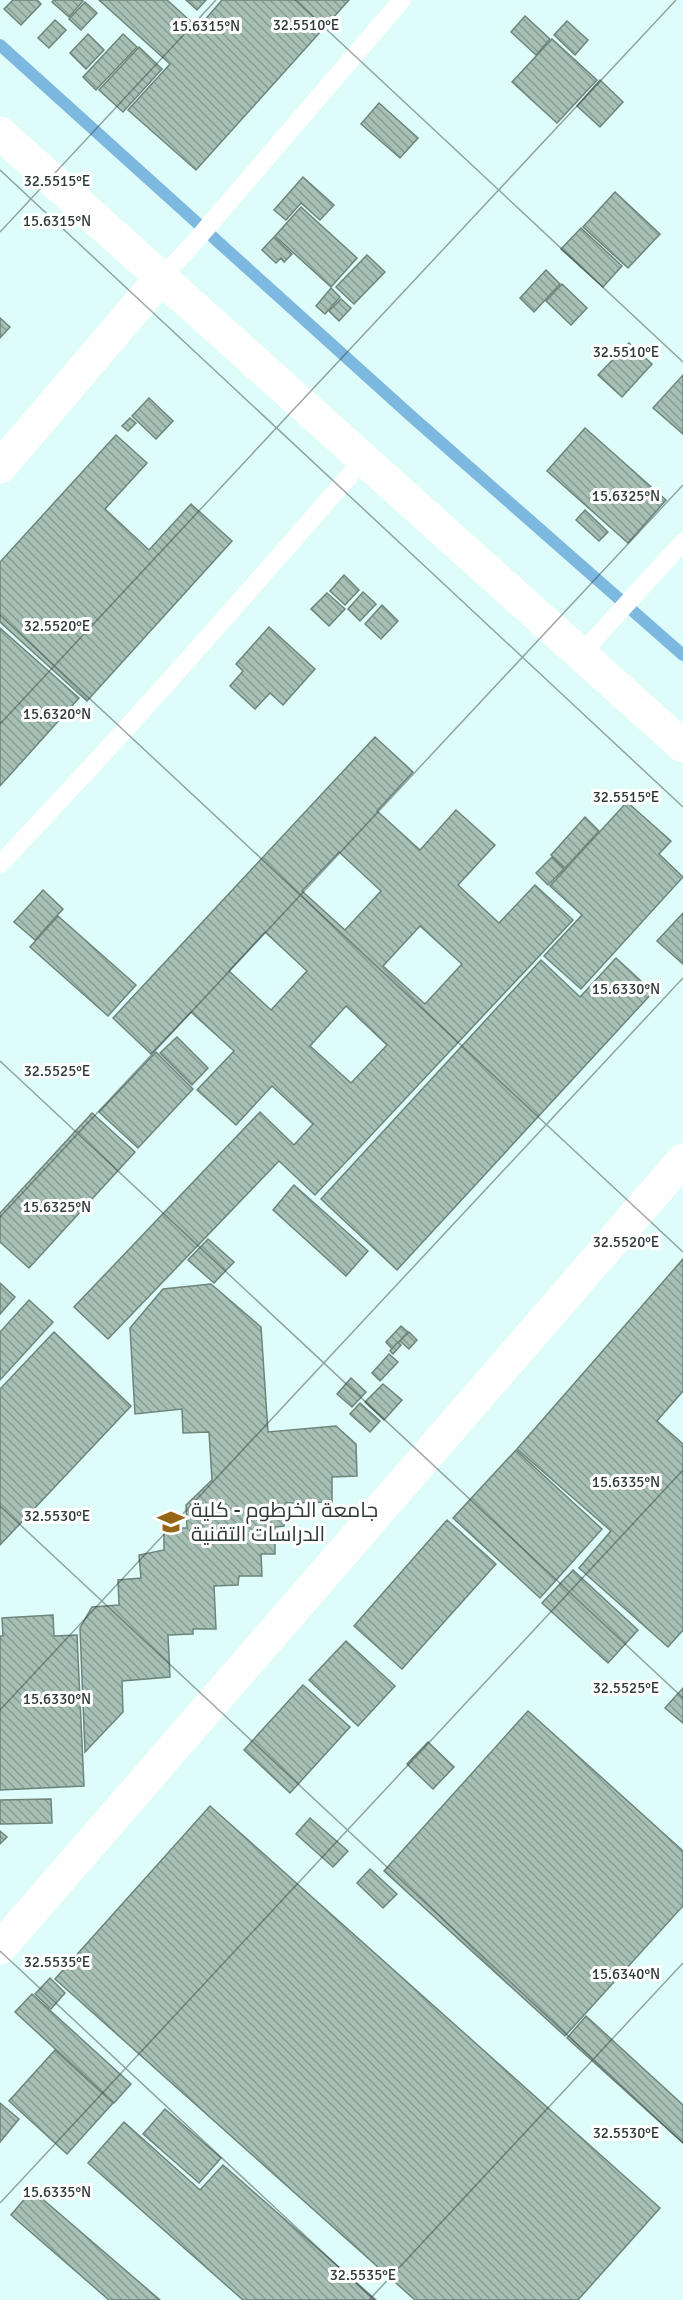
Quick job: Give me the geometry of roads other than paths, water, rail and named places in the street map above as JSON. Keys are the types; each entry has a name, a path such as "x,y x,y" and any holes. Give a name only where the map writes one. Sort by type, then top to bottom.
{"street":[{"path":"0,133 683,746"},
{"path":"0,467 161,278"},
{"path":"0,1948 683,1160"}],"lane":[{"path":"161,278 192,245 402,0"},
{"path":"0,864 59,802 238,603 364,459"},
{"path":"581,654 683,542"}],"waterway":[{"path":"0,45 410,415 683,655"}],"place":[{"name":"جامعة الخرطوم - كلية الدراسات التقنية","path":"171,1522"}]}
